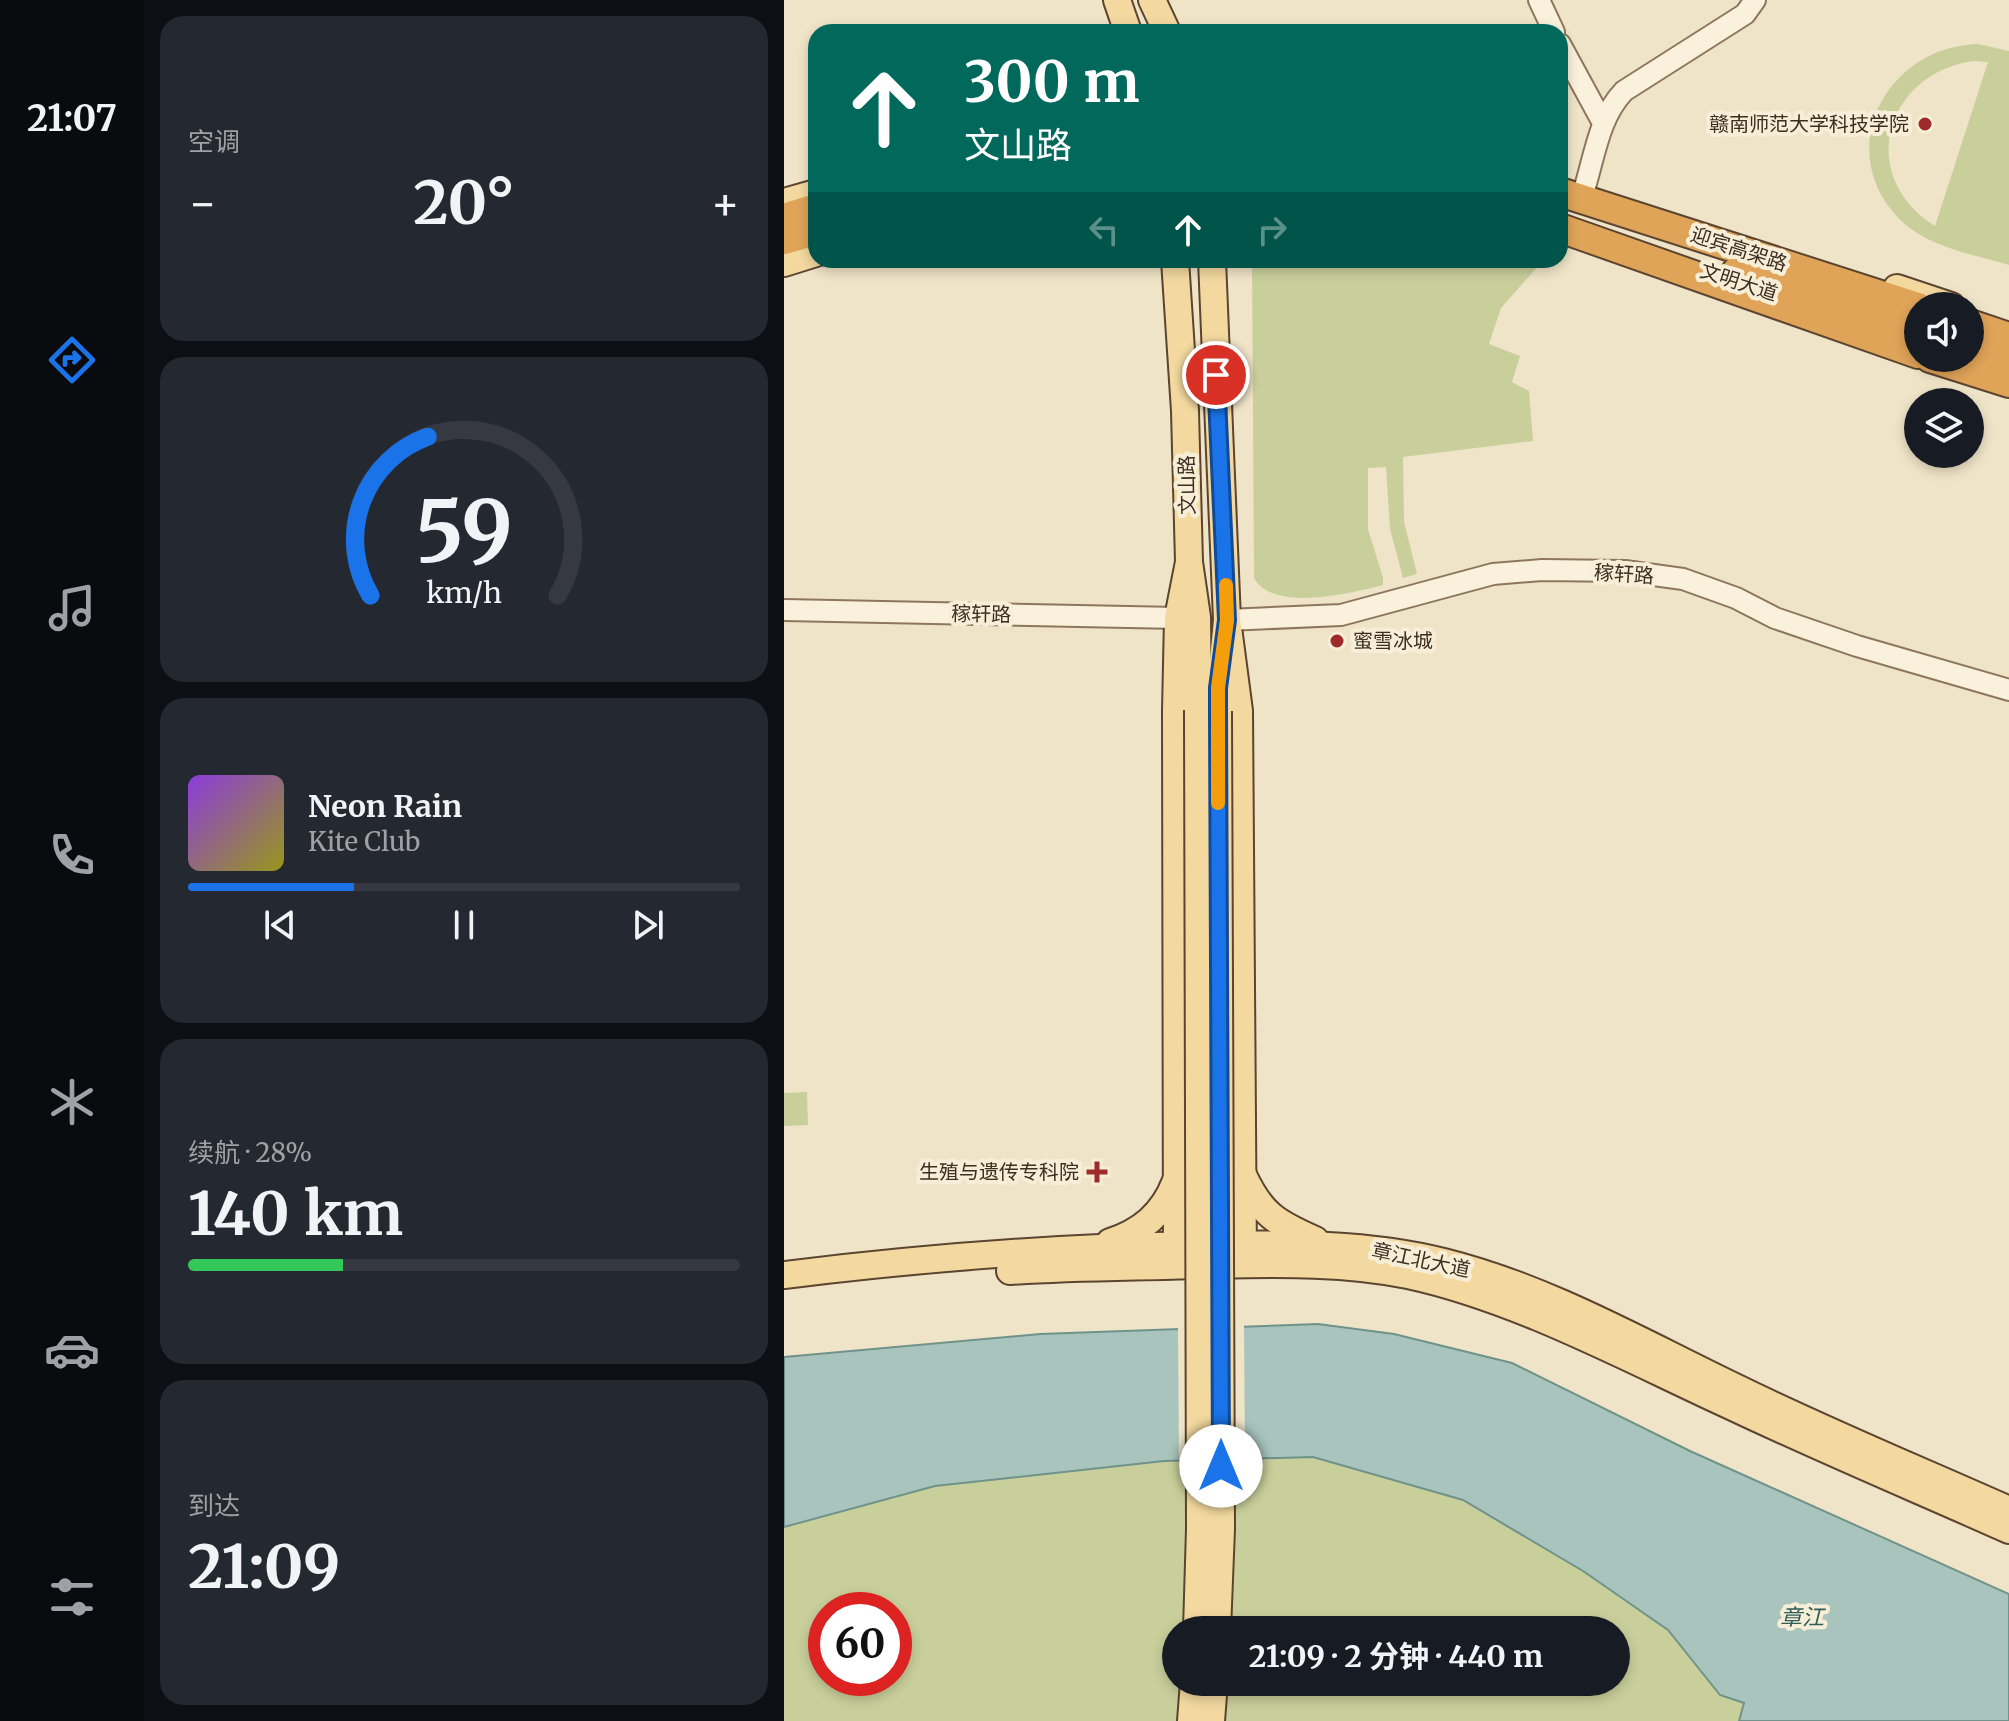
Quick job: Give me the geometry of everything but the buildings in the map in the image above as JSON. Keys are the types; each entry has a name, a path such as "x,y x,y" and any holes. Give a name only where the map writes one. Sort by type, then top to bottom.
{"highway":[{"name":"迎宾高架路","path":"1568,186 1904,302"},
{"path":"784,218 808,210"},
{"name":"迎宾高架路","path":"1568,219 1904,326"},
{"path":"1568,229 1904,349"},
{"path":"784,240 808,233"},
{"path":"1984,329 2009,337"},
{"path":"1984,351 2009,359"},
{"path":"1974,372 2009,383"}],"main road":[{"path":"1117,0 1125,24"},
{"path":"1152,0 1163,24"},
{"path":"1568,186 1906,292"},
{"path":"784,202 808,195"},
{"name":"文明大道","path":"1568,229 1904,337"},
{"path":"784,263 808,256"},
{"name":"文山路","path":"1176,268 1185,411 1189,562 1208,710"},
{"name":"文山路","path":"1208,710 1218,688 1227,620 1212,268"},
{"path":"1984,317 2009,325"},
{"path":"1984,363 2009,371"},
{"path":"1176,1256 1176,711 1178,618 1189,562"},
{"path":"1227,620 1239,711 1243,1254"},
{"path":"1197,1616 1208,710"},
{"path":"1208,710 1221,1529 1218,1616"},
{"path":"1242,1172 1250,1191 1273,1219 1283,1227 1329,1246"},
{"path":"1087,1249 1137,1232 1146,1225 1168,1200 1176,1179"},
{"name":"章江北大道","path":"784,1293 869,1281 1329,1246 1367,1247 1404,1253 1514,1284 1615,1328 1741,1391 2009,1510"},
{"name":"章江北大道","path":"784,1275 868,1264 1087,1249 1176,1256"},
{"name":"章江北大道","path":"1243,1254 1315,1265 1376,1269 1463,1290 1608,1347 1732,1407 2009,1530"},
{"path":"1191,1721 1193,1696"},
{"path":"1211,1721 1213,1696"}],"street":[{"path":"1539,0 1550,24"},
{"path":"1568,186 1613,103 1624,91 1745,14 1755,0"},
{"path":"1568,59 1603,123"},
{"name":"稼轩路","path":"1227,620 1341,615 1493,574 1542,570 1625,571 1683,579 1816,632 2009,690"},
{"name":"稼轩路","path":"784,610 1178,618"}],"green space":[{"path":"1978,44 2009,51 2009,265 1955,250 1917,233 1883,198 1872,169 1870,140 1877,111 1893,85 1915,64 1944,50","holes":["1973,61 1988,62 1935,226 1910,205 1895,181 1889,156 1891,130 1901,106 1918,85 1943,70"]},
{"path":"1252,268 1536,268 1501,308 1489,344 1520,356 1512,382 1529,391 1533,441 1403,457 1404,522 1417,574 1403,578 1390,529 1386,467 1368,468 1368,529 1383,585 1333,596 1295,598 1264,589 1254,578"},
{"path":"807,1092 808,1125 784,1126 784,1093"},
{"path":"1313,1457 1463,1500 1583,1571 1668,1630 1720,1695 1744,1703 1739,1721 784,1721 784,1527 935,1486 1164,1461"}],"water":[{"name":"章江","path":"1318,1324 1394,1334 1512,1363 1690,1451 2009,1594 2009,1721 1739,1721 1744,1703 1720,1695 1668,1630 1583,1571 1463,1500 1313,1457 1164,1461 935,1486 784,1527 784,1357 1040,1334"}],"pier":[{"path":"1244,1322 1245,1463 1179,1465 1178,1325"}],"slow traffic":[{"path":"1218,803 1218,688 1227,620 1226,585"}],"place":[{"name":"赣南师范大学科技学院","path":"1925,124"},
{"name":"蜜雪冰城","path":"1337,641"},
{"name":"生殖与遗传专科院","path":"1097,1172"}],"route":[{"path":"1216,375 1227,620 1218,688 1221,1466"}]}
